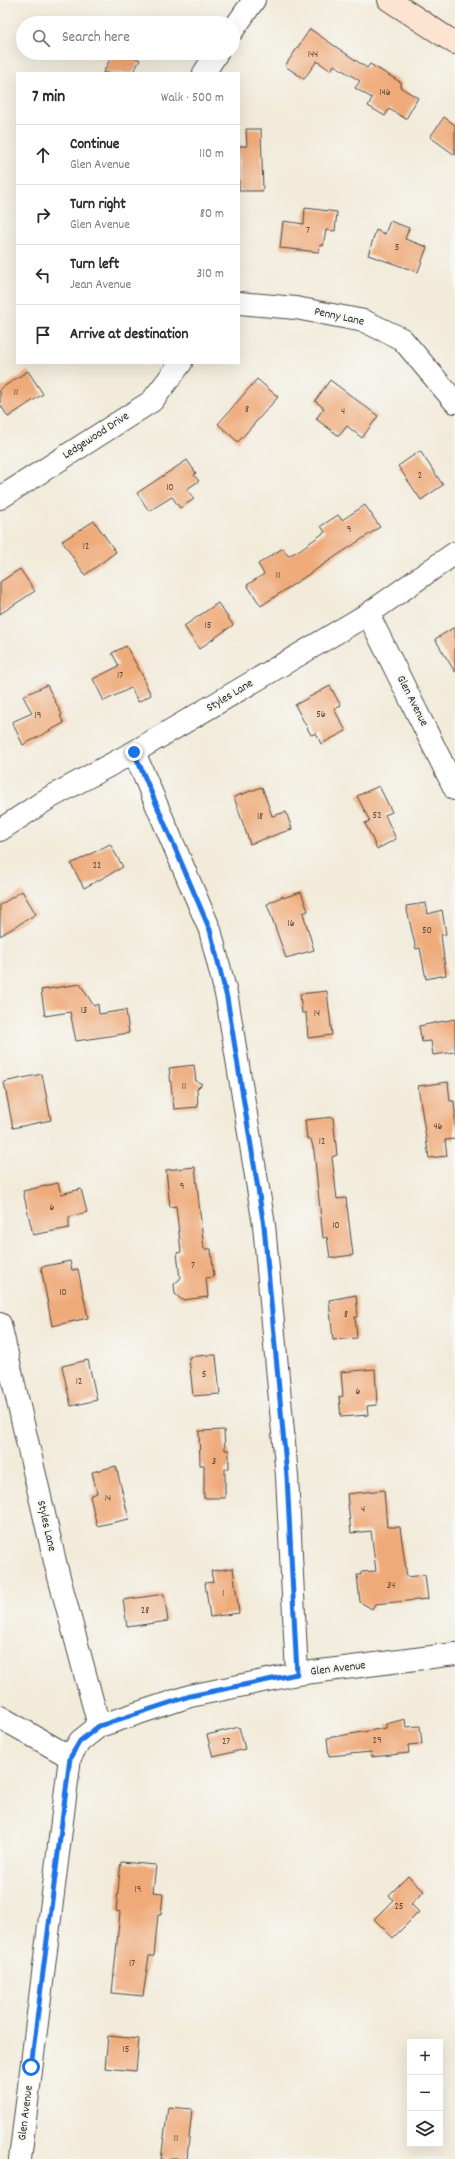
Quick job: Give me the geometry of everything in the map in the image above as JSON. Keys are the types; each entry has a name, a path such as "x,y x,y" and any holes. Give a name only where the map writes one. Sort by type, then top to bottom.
{"street":[{"path":"240,20 254,0"},
{"path":"389,0 455,43"},
{"path":"205,72 212,60"},
{"name":"Penny Lane","path":"240,303 296,308 364,321 402,339 455,402"},
{"name":"Ledgewood Drive","path":"0,498 152,400 180,364"},
{"name":"Styles Lane","path":"0,830 49,798 134,752 368,614 455,553"},
{"name":"Glen Avenue","path":"368,614 455,789"},
{"path":"134,752 210,930 227,998 264,1226 287,1476 297,1674"},
{"name":"Styles Lane","path":"0,1324 56,1566 99,1726"},
{"name":"Glen Avenue","path":"20,2159 70,1758 80,1741 99,1726 190,1696 297,1674 455,1654"},
{"path":"0,1717 70,1758"}],"building":[{"path":"310,29 367,68 370,64 402,83 400,87 418,98 406,119 389,109 385,116 368,106 372,98 355,88 360,81 334,65 331,71 317,61 304,79 285,66"},
{"path":"110,60 140,60 134,72 104,72"},
{"path":"444,117 455,125 455,155 430,137"},
{"path":"246,129 261,129 263,191 240,191 240,146 247,146"},
{"path":"305,208 337,212 335,231 326,230 323,246 320,245 319,252 280,248 283,221 304,224"},
{"path":"390,221 409,228 405,239 427,247 418,272 368,255 376,230 385,234"},
{"path":"28,371 43,394 8,417 0,404 0,389"},
{"path":"257,379 278,397 238,442 218,424"},
{"path":"330,380 378,416 362,438 347,426 339,436 316,419 324,408 315,401"},
{"path":"420,451 443,485 421,500 398,466"},
{"path":"187,460 196,473 194,475 199,481 187,489 194,499 180,508 172,497 149,511 137,493"},
{"path":"365,505 380,527 261,606 247,585 264,574 258,564 283,548 288,556 298,551 325,532 321,526 338,515 342,520"},
{"path":"94,521 116,552 85,575 62,541"},
{"path":"20,569 35,591 0,614 0,582"},
{"path":"218,603 233,625 199,649 184,626"},
{"path":"455,627 455,672 435,639"},
{"path":"126,646 145,680 144,681 151,695 138,702 131,688 104,701 93,679 119,666 112,653"},
{"path":"47,685 62,715 60,716 64,723 23,745 12,722 32,713 23,696"},
{"path":"330,686 341,706 334,709 346,731 321,744 316,733 311,735 295,705"},
{"path":"379,786 392,812 385,815 396,839 377,849 365,823 370,821 357,796"},
{"path":"262,787 272,816 286,812 292,829 250,844 234,797"},
{"path":"110,844 123,867 84,888 71,864"},
{"path":"22,891 36,914 0,936 0,905"},
{"path":"301,892 308,911 303,913 314,950 286,958 267,904 283,896 283,898"},
{"path":"426,903 428,914 442,910 446,934 441,935 446,975 426,979 420,948 416,949 406,906"},
{"path":"80,984 94,1006 98,1004 99,1014 126,1010 129,1033 76,1041 70,1012 45,1016 41,990"},
{"path":"327,991 332,1035 308,1038 306,1013 302,1013 300,994"},
{"path":"455,1019 455,1052 433,1055 431,1041 422,1042 419,1026"},
{"path":"194,1065 196,1081 202,1084 197,1089 198,1107 174,1109 169,1068"},
{"path":"42,1074 51,1120 13,1128 4,1082"},
{"path":"448,1082 450,1101 454,1101 455,1139 445,1140 447,1156 429,1158 418,1086"},
{"path":"333,1117 337,1155 332,1157 337,1199 346,1198 353,1255 330,1258 327,1237 323,1238 314,1151 311,1139 307,1139 305,1120"},
{"path":"195,1167 204,1249 211,1249 214,1277 206,1278 208,1297 182,1300 175,1294 174,1284 180,1279 177,1253 181,1252 176,1206 170,1207 166,1170"},
{"path":"58,1183 61,1194 81,1189 87,1212 69,1217 69,1228 33,1235 23,1191"},
{"path":"70,1261 72,1270 78,1269 88,1318 52,1326 41,1267"},
{"path":"356,1295 358,1317 355,1317 357,1338 333,1340 329,1300"},
{"path":"216,1355 220,1394 193,1396 189,1357"},
{"path":"88,1360 97,1400 71,1406 62,1366"},
{"path":"375,1369 377,1405 367,1406 368,1415 341,1417 339,1397 343,1396 341,1372"},
{"path":"224,1430 225,1450 229,1450 229,1468 225,1469 225,1498 204,1498 204,1465 200,1465 199,1431"},
{"path":"116,1466 129,1519 97,1526 90,1496 97,1493 92,1472"},
{"path":"384,1490 387,1527 400,1527 407,1577 425,1575 428,1599 375,1604 372,1609 360,1602 357,1575 361,1575 361,1572 376,1571 371,1531 351,1533 347,1494"},
{"path":"233,1568 239,1613 210,1617 205,1583 213,1582 211,1571"},
{"path":"164,1594 168,1621 127,1627 123,1600"},
{"path":"405,1719 406,1727 420,1726 422,1744 408,1745 409,1753 372,1757 371,1752 329,1756 327,1738 386,1728 386,1724"},
{"path":"239,1727 245,1749 213,1757 207,1735"},
{"path":"121,1862 156,1865 153,1892 163,1893 161,1915 158,1915 154,1956 149,1956 143,1996 112,1993 120,1912 116,1911"},
{"path":"408,1876 424,1891 411,1904 419,1912 393,1938 374,1919 393,1900 389,1895"},
{"path":"108,2036 139,2039 136,2071 105,2068"},
{"path":"168,2107 192,2109 187,2159 161,2159"}],"route":[{"path":"31,2067 70,1758 80,1741 99,1726 190,1696 297,1674 287,1476 264,1226 227,998 210,930 134,752"}]}
